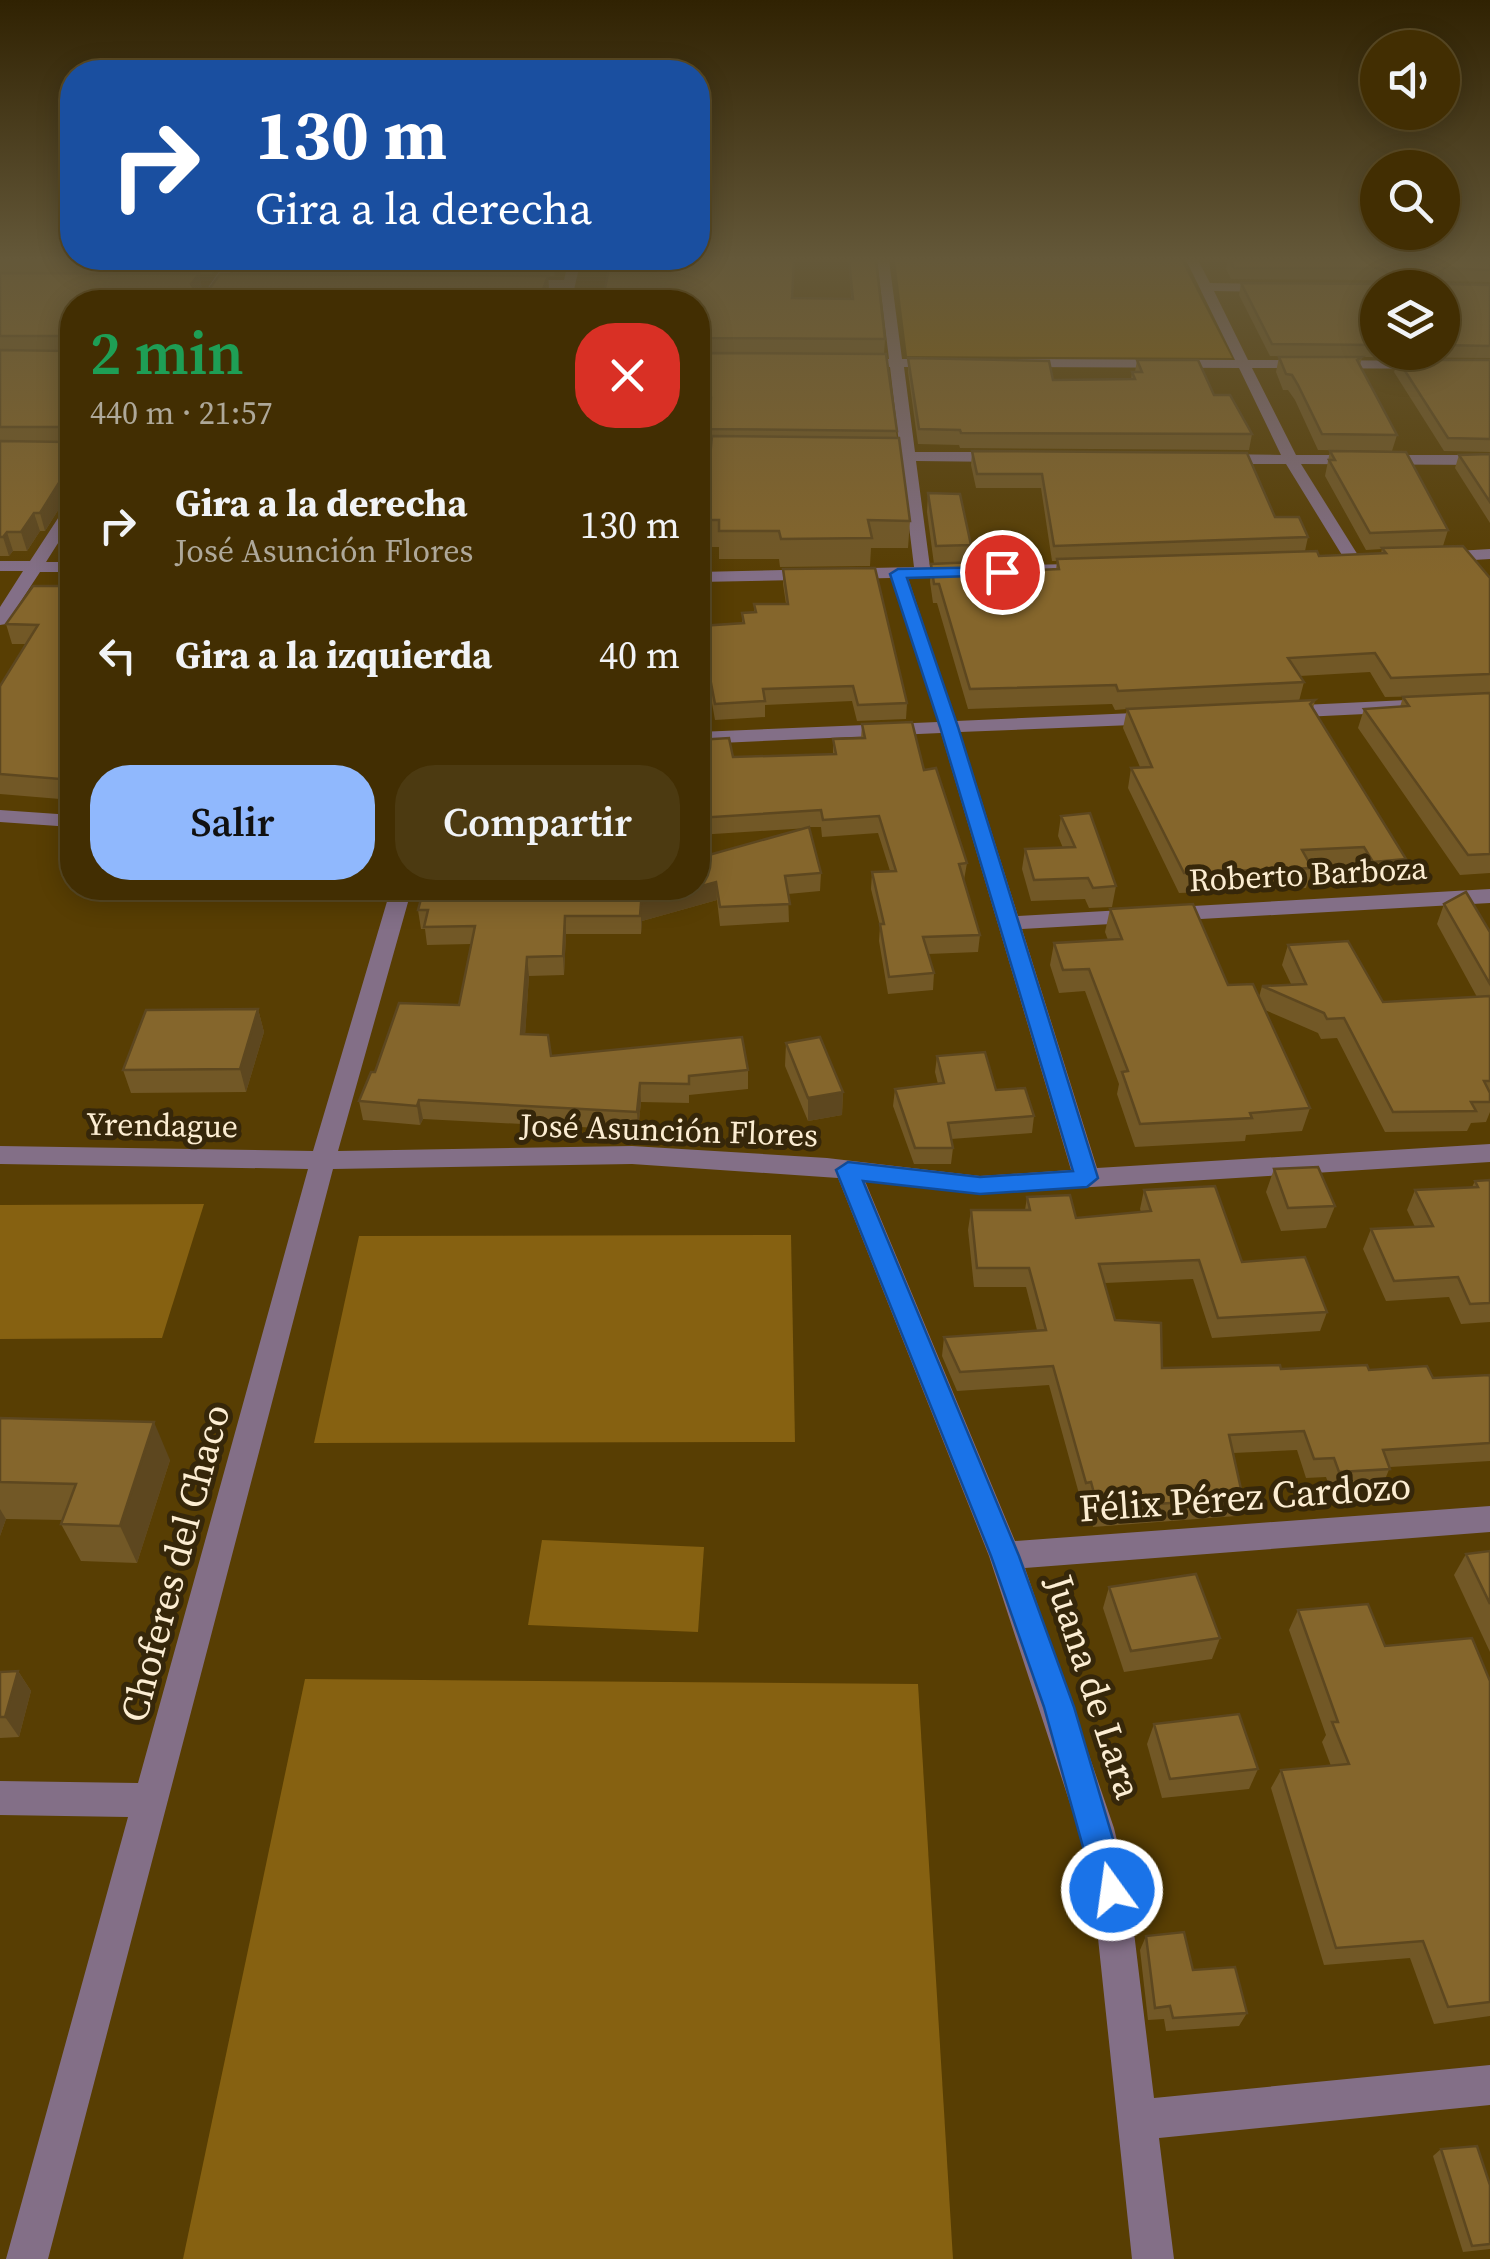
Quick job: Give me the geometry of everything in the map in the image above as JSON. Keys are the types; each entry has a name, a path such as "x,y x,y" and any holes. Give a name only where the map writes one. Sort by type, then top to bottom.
{"street":[{"path":"896,365 924,574"},
{"path":"1245,365 1291,460 1353,560"},
{"path":"710,455 754,455"},
{"path":"849,456 1022,457"},
{"path":"1195,459 1490,460"},
{"path":"0,620 60,528"},
{"path":"1412,558 1490,554"},
{"path":"1334,561 1372,559"},
{"path":"0,566 60,567"},
{"path":"710,577 1080,569"},
{"path":"898,574 1087,1178"},
{"path":"1258,713 1490,702"},
{"path":"710,737 1181,716"},
{"path":"0,816 60,821"},
{"name":"Roberto Barboza","path":"1010,923 1490,896"},
{"name":"Choferes del Chaco","path":"27,2259 323,1160 399,900"},
{"name":"José Asunción Flores","path":"323,1160 632,1156 848,1170 980,1185 1490,1153"},
{"name":"Yrendague","path":"0,1155 323,1160"},
{"name":"Juana de Lara","path":"848,1170 1005,1556 1059,1707 1112,1890 1153,2259"},
{"name":"Félix Pérez Cardozo","path":"1005,1556 1490,1518"},
{"path":"0,1798 153,1800"},
{"path":"1136,2120 1490,2085"}],"shaded area":[{"path":"204,1204 162,1338 0,1339 0,1205"},
{"path":"791,1235 795,1442 314,1443 359,1236"},
{"path":"542,1540 704,1547 698,1632 528,1625"},
{"path":"305,1679 918,1684 953,2259 183,2259"}],"building":[{"path":"0,365 60,365 60,427 0,427"},
{"path":"710,365 888,365 897,431 710,429"},
{"path":"909,365 1050,365 1053,380 1135,379 1132,372 1142,372 1139,365 1200,365 1214,395 1230,395 1252,434 961,433 919,429"},
{"path":"1282,365 1360,365 1397,435 1322,434 1292,375 1286,374"},
{"path":"1490,365 1490,439 1448,438 1404,370"},
{"path":"712,436 899,438 910,521 868,520 872,538 781,539 779,531 719,531 719,520 710,520"},
{"path":"0,441 60,442 60,481 40,513 34,513 21,532 7,532 3,537 0,537"},
{"path":"972,451 1247,453 1275,517 1299,517 1308,537 1054,546 1042,474 977,474"},
{"path":"1330,451 1406,452 1448,530 1370,533 1329,460 1335,460"},
{"path":"1490,454 1490,502 1459,455"},
{"path":"928,493 960,494 971,545 936,546"},
{"path":"1463,546 1490,578 1490,674 1391,678 1375,653 1288,658 1304,682 1118,691 1116,685 970,689 939,584 934,584 931,564 975,562 977,573 1059,569 1057,559 1317,551 1319,556 1386,553 1382,548"},
{"path":"875,568 907,703 858,705 853,686 763,689 765,701 715,704 710,678 710,625 744,623 742,613 756,612 754,604 788,604 783,569"},
{"path":"33,586 60,586 60,779 0,774 0,686 38,625 6,624"},
{"path":"1490,693 1490,854 1468,855 1364,709 1409,706 1403,697"},
{"path":"1315,700 1310,704 1406,859 1373,862 1364,847 1302,850 1312,868 1184,873 1131,768 1152,767 1127,709"},
{"path":"912,722 924,770 936,768 967,863 959,864 980,935 923,937 934,973 889,977 880,924 884,924 872,872 896,871 879,816 823,820 821,810 710,817 710,739 729,738 733,757 836,754 833,739 865,738 862,724"},
{"path":"1090,813 1116,886 1093,888 1088,878 1034,880 1025,849 1075,847 1061,816"},
{"path":"809,827 821,873 785,876 790,904 720,907 716,882 710,884 710,855"},
{"path":"1466,892 1490,932 1490,984 1444,904"},
{"path":"421,900 652,900 641,903 640,916 565,916 563,956 527,957 521,1034 548,1035 551,1056 742,1037 748,1070 689,1076 689,1084 640,1083 637,1112 419,1100 417,1106 359,1101 371,1072 375,1072 399,1003 459,1005 475,926 424,927 428,910 418,910"},
{"path":"1193,904 1228,985 1253,984 1310,1108 1250,1113 1252,1118 1140,1124 1122,1072 1128,1071 1089,969 1063,970 1054,943 1122,939 1110,909"},
{"path":"1348,941 1383,1002 1490,996 1490,1081 1484,1081 1490,1102 1471,1102 1476,1111 1393,1112 1344,1018 1327,1019 1324,1013 1262,986 1306,984 1288,945"},
{"path":"258,1009 240,1069 123,1070 146,1010"},
{"path":"820,1037 843,1092 808,1098 786,1043"},
{"path":"985,1052 996,1090 1025,1088 1034,1116 948,1123 953,1148 915,1148 895,1089 944,1083 937,1056"},
{"path":"1318,1167 1335,1206 1288,1208 1274,1169"},
{"path":"1490,1180 1490,1303 1470,1304 1458,1277 1394,1281 1371,1229 1433,1226 1415,1190 1478,1187 1475,1181"},
{"path":"1215,1186 1242,1262 1305,1257 1327,1312 1218,1318 1199,1260 1099,1264 1115,1320 1161,1323 1162,1368 1367,1365 1369,1370 1427,1366 1433,1378 1489,1375 1490,1443 1383,1450 1390,1469 1339,1472 1334,1458 1314,1459 1304,1431 1229,1435 1243,1498 1098,1508 1091,1482 1086,1483 1053,1366 960,1372 944,1337 1046,1330 1029,1268 977,1268 971,1210 1030,1210 1027,1197 1070,1195 1076,1218 1151,1211 1144,1190"},
{"path":"0,1418 154,1422 120,1526 61,1524 76,1484 0,1482"},
{"path":"1490,1551 1490,1604 1466,1554"},
{"path":"1196,1574 1220,1638 1131,1651 1109,1587"},
{"path":"1368,1604 1385,1646 1472,1638 1490,1681 1490,2002 1448,2007 1423,1941 1336,1948 1281,1770 1349,1764 1298,1610"},
{"path":"18,1671 5,1717 0,1717 0,1672"},
{"path":"1239,1714 1258,1769 1170,1779 1154,1724"},
{"path":"1184,1932 1193,1970 1235,1967 1247,2013 1173,2018 1170,2006 1155,2008 1146,1936"},
{"path":"1477,2146 1490,2185 1490,2244 1472,2246 1441,2149"}],"route":[{"path":"1002,572 898,574 1087,1178 980,1185 848,1170 1005,1556 1059,1707 1112,1890"}]}
